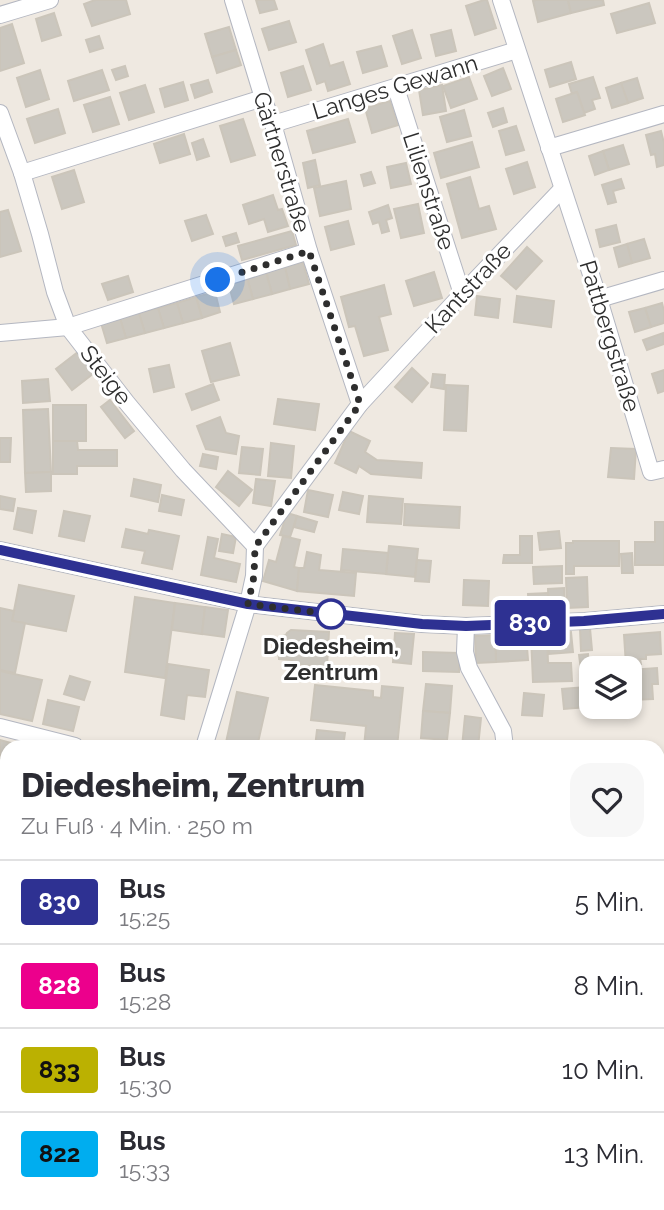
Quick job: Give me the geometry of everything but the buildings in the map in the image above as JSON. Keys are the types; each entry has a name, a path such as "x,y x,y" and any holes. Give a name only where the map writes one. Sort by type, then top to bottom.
{"street":[{"path":"0,15 50,0"},
{"name":"Gärtnerstraße","path":"233,0 273,124 309,251 360,404"},
{"path":"501,0 562,189"},
{"name":"Langes Gewann","path":"273,124 517,50"},
{"name":"Lilienstraße","path":"396,88 462,294"},
{"path":"22,173 263,98"},
{"name":"Steige","path":"0,113 22,173 55,292 68,327 183,470 255,547"},
{"path":"549,149 664,114"},
{"name":"Kantstraße","path":"255,547 360,404 562,189"},
{"name":"Pattbergstraße","path":"562,189 599,299 651,472 664,468"},
{"path":"0,333 68,327 309,251"},
{"path":"599,299 664,280"},
{"path":"206,740 248,604 254,576 255,547"},
{"path":"0,550 248,604 371,619 466,626 584,621 664,614"},
{"path":"466,626 466,652 470,668 504,740"},
{"path":"0,727 51,740"}],"bus line":[{"name":"830","path":"0,550 248,604 422,624 466,626 584,621 664,614"}],"place":[{"name":"Diedesheim, Zentrum","path":"331,614"}],"route":[{"path":"218,280 309,251 360,404 255,547 254,576 248,604 331,614"}]}
